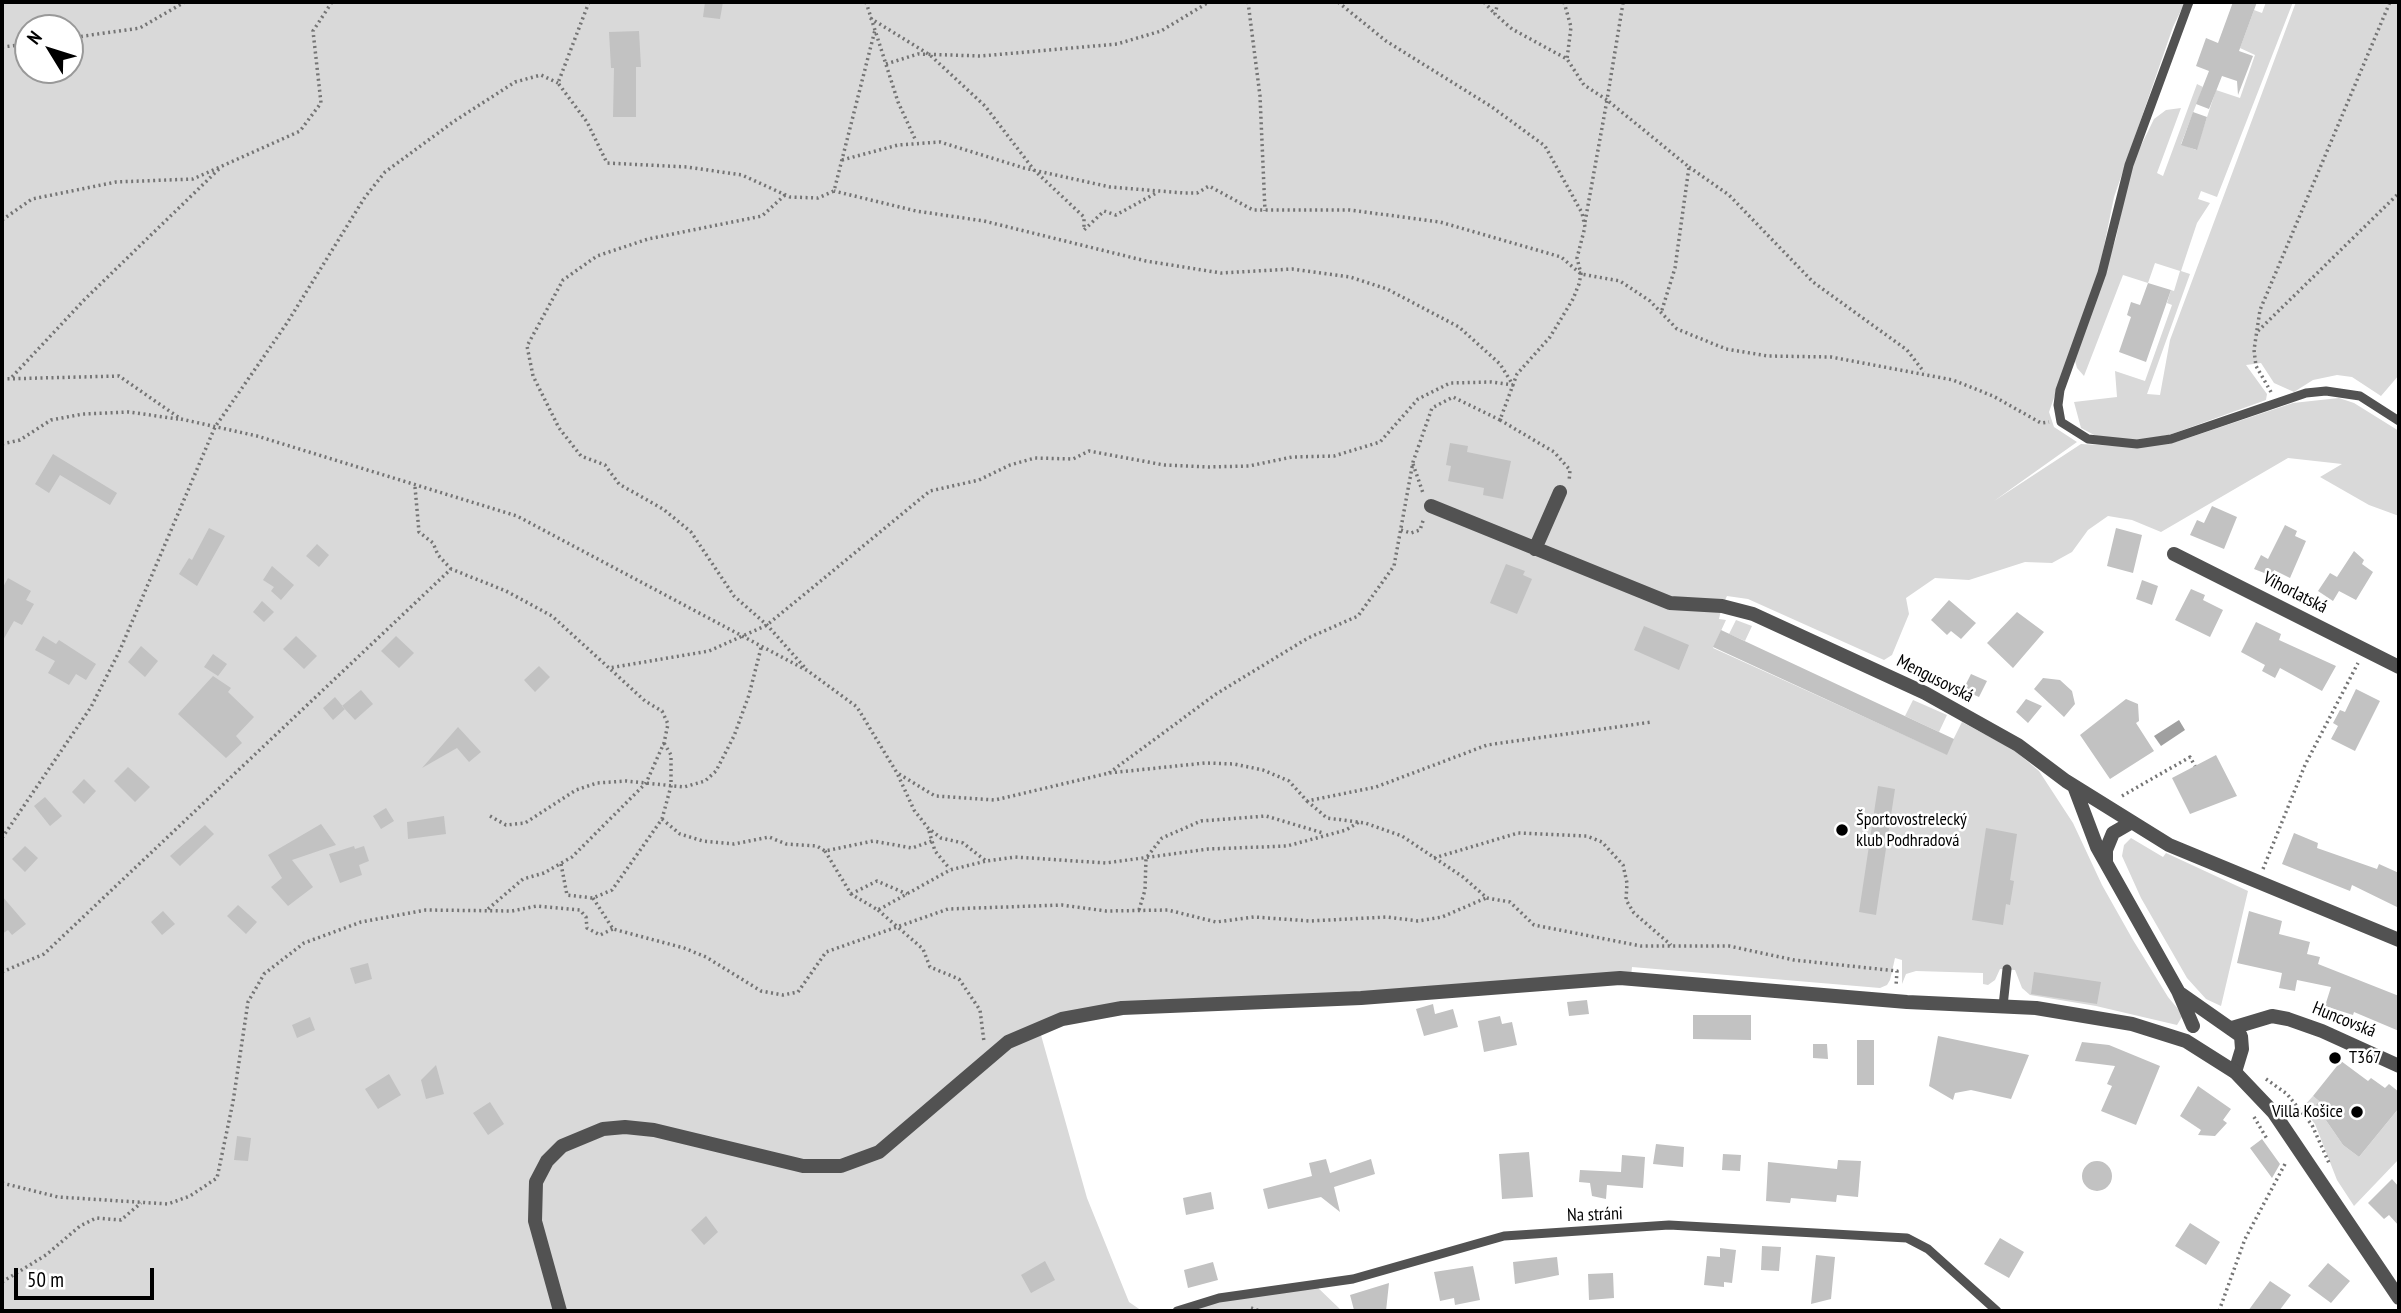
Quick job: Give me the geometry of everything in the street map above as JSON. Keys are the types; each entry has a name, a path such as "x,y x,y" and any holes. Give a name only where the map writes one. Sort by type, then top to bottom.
{"street":[{"path":"1535,550 1558,496"},
{"name":"Mengusovská","path":"1428,510 1670,603 1721,606 1753,614 1924,693 2018,745 2074,786 2169,845 2257,884 2399,940"},
{"name":"Vihorlatská","path":"2174,554 2399,667"},
{"path":"2074,786 2106,864 2178,991 2193,1026"},
{"path":"2106,864 2106,850 2113,833 2132,822"},
{"path":"560,1311 535,1221 536,1182 547,1161 562,1146 603,1129 625,1127 654,1130 803,1166 841,1166 879,1152 1008,1042 1062,1019 1122,1008 1361,998 1584,979 1709,983 1908,1002 2036,1008 2132,1024 2186,1041 2235,1072 2252,1077 2399,1298"},
{"path":"2178,991 2209,1016 2241,1036 2242,1049 2235,1072"},
{"path":"2186,1041 2200,1018 2209,1016"},
{"path":"2232,1028 2272,1016"},
{"path":"2242,1049 2272,1016"},
{"name":"Huncovská","path":"2272,1016 2322,1031 2399,1066"}],"lane":[{"path":"2189,2 2129,165 2102,273 2060,390 2058,405 2061,422 2088,439 2137,444 2171,439 2306,393 2343,392 2360,396 2399,421"},
{"path":"2003,1006 2007,969"},
{"name":"Na stráni","path":"1177,1311 1219,1298 1353,1279 1504,1236 1670,1225 1907,1238 1928,1249 1997,1311"}],"path":[{"path":"84,36 140,28 185,2"},
{"path":"2,220 32,199 116,182 193,179 300,131 321,103 313,31 332,2"},
{"path":"558,83 589,2"},
{"path":"866,2 916,142"},
{"path":"886,64 918,54 981,56 1117,44 1160,31 1209,2"},
{"path":"1248,2 1261,96 1265,211"},
{"path":"1338,2 1396,48 1492,107 1545,146 1559,176 1578,205 1585,227"},
{"path":"1484,2 1512,29 1567,59 1584,85 1626,112 1636,124 1689,167 1729,195 1813,282 1907,350 1925,374"},
{"path":"1495,14 1498,2"},
{"path":"1564,2 1571,27 1567,59"},
{"path":"1500,420 1517,374 1550,337 1573,299 1581,274 1577,258 1607,100 1623,3 1620,2"},
{"path":"2280,402 2266,387 2256,366 2260,310 2390,2"},
{"path":"870,18 930,54 985,106 1034,170 1083,217 1084,230 1104,211 1116,215 1159,191"},
{"path":"834,191 875,30"},
{"path":"2,838 91,707 120,650 215,427 287,323 365,197 385,172 453,121 515,82 541,75 558,83 587,122 607,163 687,167 742,175 785,195 818,198 834,191 916,211 984,221 1146,261 1221,273 1292,269 1350,276 1387,289 1459,327 1500,364 1513,385"},
{"path":"842,160 916,142 940,142 1034,170 1110,187 1197,193 1203,188 1213,187 1253,210 1350,210 1440,222 1561,257 1581,274 1620,281 1641,293 1668,323 1685,333 1726,349 1769,356 1830,356 1953,380 1993,396 2041,423 2061,422"},
{"path":"12,377 85,299 221,166"},
{"path":"1661,313 1675,268 1689,167"},
{"path":"2257,333 2399,193"},
{"path":"785,195 762,216 648,239 597,256 563,279 527,346 533,376 559,428 582,456 606,465 619,484 663,509 691,532 734,596 767,625 808,671"},
{"path":"2,379 119,376 181,419"},
{"path":"609,668 709,652 744,638 767,625 930,491 979,480 1010,465 1034,458 1073,459 1089,451 1164,465 1208,467 1249,466 1292,457 1334,456 1380,442 1418,399 1450,383 1491,382 1513,385"},
{"path":"1109,773 1216,694 1308,638 1358,616 1394,566 1413,461 1432,408 1444,400 1453,397 1500,420 1554,452 1570,470 1566,491 1558,496"},
{"path":"2,444 20,440 51,420 83,414 129,412 181,419 257,436 517,516 808,671 857,707 897,773 914,810 928,828 941,838 963,844 986,861"},
{"path":"1401,530 1411,533 1420,530 1428,510 1413,461"},
{"path":"415,486 419,532 433,543 438,555 452,569 506,591 552,616 645,701 662,711 668,724 664,743 646,783 572,857 523,879 487,909"},
{"path":"2,972 44,954 452,569"},
{"path":"490,816 506,825 525,822 576,790 597,783 646,783 684,787 705,781 716,772 734,736 750,695 761,648"},
{"path":"2257,884 2305,765 2364,650"},
{"path":"1307,801 1376,787 1487,745 1652,722"},
{"path":"561,864 568,895 593,898 612,890 662,819 671,786 671,755 664,743"},
{"path":"2105,805 2190,757 2195,766"},
{"path":"897,773 934,796 995,800 1109,773 1205,763 1234,764 1263,770 1289,781 1327,818 1359,822 1402,836 1487,898 1510,902 1534,925 1640,946 1729,946 1794,960 1897,971 1896,987 1908,1002"},
{"path":"1139,911 1145,890 1146,858 1161,838 1201,821 1266,816 1324,834"},
{"path":"662,819 680,834 703,841 734,844 769,837 786,844 817,846 825,851 851,894 877,910 923,949 930,967 959,979 980,1010 986,1058"},
{"path":"877,910 950,870 986,861 1015,857 1106,863 1208,849 1287,846 1346,830 1359,822"},
{"path":"928,828 935,851 950,870"},
{"path":"1434,858 1518,833 1587,836 1602,842 1623,865 1627,884 1626,900 1634,913 1673,946"},
{"path":"825,851 873,841 912,848 932,842"},
{"path":"851,894 877,881 907,894"},
{"path":"593,898 612,929 684,948 706,957 761,990 783,995 798,992 826,952 948,909 1062,905 1106,911 1168,910 1216,922 1254,917 1310,920 1387,917 1418,920 1442,917 1487,898"},
{"path":"2,1183 58,1197 168,1204 190,1196 217,1178 233,1102 248,1002 264,974 304,943 361,922 426,910 512,911 537,906 580,910 586,917 587,928 600,936 612,929"},
{"path":"2252,1077 2287,1094"},
{"path":"2253,1115 2267,1139"},
{"path":"2219,1311 2245,1240 2285,1164"},
{"path":"2,1282 46,1255 80,1226 96,1218 121,1220 142,1203"}],"shaded area":[{"path":"2,2 2185,2 2173,27 2114,197 2099,271 2049,412 2054,427 2077,442 1994,501 2081,444 2136,447 2176,442 2293,403 2339,398 2354,403 2399,431 2399,516 2369,505 2320,477 2342,464 2288,458 2161,532 2132,520 2108,516 2088,530 2072,552 2052,563 2025,562 1969,580 1935,578 1906,598 1909,614 1892,655 1884,660 1748,599 1727,596 1719,619 1726,620 1713,648 1946,754 1962,722 2014,750 2039,771 2073,823 2102,885 2133,940 2168,997 2183,1015 2177,1025 2096,1006 2030,995 2022,988 2015,970 2000,969 1995,980 1988,985 1983,984 1983,973 1916,971 1906,974 1902,984 1902,960 1895,958 1890,980 1880,988 1632,967 1631,977 1122,1008 1039,1028 1087,1198 1129,1302 1142,1311 2,1311"},
{"path":"2266,2 2293,2 2217,197 2201,191 2198,199 2210,203 2197,223 2181,271 2190,274 2147,394 2160,395 2170,340 2296,2 2399,2 2399,375 2381,396 2352,377 2337,375 2313,380 2294,392 2274,383 2261,363 2246,365 2267,394 2266,400 2169,435 2132,441 2096,436 2081,428 2074,402 2117,397 2115,371 2145,381 2172,305 2167,303 2171,290 2174,291 2180,271 2155,263 2148,283 2123,275 2084,376 2075,361 2116,238 2131,166 2154,119 2166,110 2181,108 2157,173 2163,176 2197,84 2203,87 2181,144 2196,150 2216,90 2240,98 2255,55 2240,48 2254,10 2262,13"},
{"path":"1736,620 1752,626 1745,641 1729,634"},
{"path":"1913,700 1947,715 1939,732 1905,716"},
{"path":"2179,720 2185,730 2161,746 2154,736"},
{"path":"2131,838 2163,857 2166,853 2248,891 2221,1006 2206,999 2187,978 2141,898 2122,856 2124,845"},
{"path":"2313,1096 2319,1101 2313,1108 2323,1116 2343,1145 2359,1157 2399,1108 2399,1159 2354,1206 2337,1180 2315,1124 2302,1108"},
{"path":"1314,1284 1342,1311 1177,1311 1219,1298"}],"building":[{"path":"705,2 723,2 720,19 703,17"},
{"path":"2233,2 2257,2 2239,51 2253,56 2238,95 2237,81 2222,76 2209,109 2196,104 2209,71 2196,66 2206,38 2218,43"},
{"path":"639,31 641,67 636,67 636,117 613,117 614,68 611,68 609,32"},
{"path":"2193,112 2207,117 2197,150 2181,145"},
{"path":"2148,283 2171,290 2146,362 2119,352 2131,317 2127,315 2131,302 2140,305"},
{"path":"1450,443 1468,446 1467,452 1511,461 1503,499 1483,495 1484,488 1448,481 1451,466 1446,465"},
{"path":"53,454 117,493 110,505 60,475 49,493 35,484"},
{"path":"2212,506 2237,517 2224,549 2190,535 2197,520 2204,523"},
{"path":"2285,525 2297,531 2295,536 2306,541 2290,578 2274,570 2272,576 2254,569 2261,555 2268,559"},
{"path":"209,528 225,536 197,586 179,574 189,558 192,560"},
{"path":"2116,528 2142,535 2133,573 2107,566"},
{"path":"317,544 329,555 319,567 306,556"},
{"path":"2354,551 2364,560 2362,564 2373,572 2356,600 2339,591 2333,601 2318,591 2330,573 2337,577"},
{"path":"1506,564 1525,571 1523,575 1532,579 1517,614 1490,603"},
{"path":"272,566 294,585 281,600 271,591 274,587 263,580"},
{"path":"8,578 31,591 26,600 34,604 22,625 14,621 2,642 2,589"},
{"path":"2142,580 2158,586 2152,605 2136,599"},
{"path":"2191,589 2205,595 2203,600 2223,610 2210,637 2175,620"},
{"path":"1949,600 1976,623 1961,639 1951,631 1947,635 1931,620"},
{"path":"262,601 274,612 264,622 253,612"},
{"path":"2017,612 2044,632 2013,668 1987,643"},
{"path":"2256,622 2281,634 2279,640 2336,666 2322,691 2280,668 2275,678 2262,671 2265,665 2241,652"},
{"path":"1644,626 1689,645 1679,670 1634,650"},
{"path":"1721,630 1954,739 1947,755 1713,647"},
{"path":"43,636 56,644 59,640 96,664 86,680 76,674 69,685 48,673 55,661 35,650"},
{"path":"296,636 317,656 304,669 283,649"},
{"path":"396,636 414,653 399,668 381,651"},
{"path":"141,646 158,661 145,677 128,662"},
{"path":"213,654 227,664 218,676 204,667"},
{"path":"539,666 550,677 535,692 524,680"},
{"path":"1971,674 1987,681 1979,697 1963,690"},
{"path":"213,676 231,688 228,692 254,717 236,736 242,743 226,758 178,714"},
{"path":"2043,678 2060,680 2072,691 2075,704 2064,717 2034,689"},
{"path":"2356,689 2380,701 2355,751 2331,739 2338,726 2333,723 2340,710 2345,712"},
{"path":"361,690 373,704 355,720 342,706"},
{"path":"335,697 345,709 333,720 323,708"},
{"path":"2026,699 2042,706 2028,723 2016,712"},
{"path":"2126,699 2138,704 2139,721 2136,723 2154,751 2110,779 2080,735"},
{"path":"458,727 481,752 469,762 457,748 422,768"},
{"path":"2216,755 2237,796 2190,814 2172,778"},
{"path":"128,767 150,787 135,802 114,781"},
{"path":"84,779 96,791 84,804 72,792"},
{"path":"1878,786 1895,789 1876,915 1859,912"},
{"path":"45,797 62,816 50,826 34,806"},
{"path":"386,808 394,821 381,829 373,816"},
{"path":"444,816 446,834 408,839 407,822"},
{"path":"321,824 336,845 292,860 313,887 288,906 271,887 282,878 268,855"},
{"path":"205,825 214,834 180,866 170,856"},
{"path":"1986,828 2017,834 2010,880 2014,881 2010,905 2006,904 2003,925 1972,920"},
{"path":"2294,833 2318,843 2317,848 2377,869 2379,864 2399,873 2399,908 2352,885 2350,891 2282,864"},
{"path":"25,846 38,858 25,872 12,859"},
{"path":"354,846 355,849 364,846 369,861 359,865 362,875 340,883 329,854"},
{"path":"2,896 26,924 12,935 8,930 2,934"},
{"path":"238,905 257,922 246,934 227,916"},
{"path":"163,911 175,924 162,935 151,922"},
{"path":"2249,911 2282,921 2279,934 2310,942 2307,954 2320,957 2318,964 2399,996 2399,1031 2354,1012 2353,1015 2325,1006 2331,987 2297,980 2295,991 2279,988 2282,973 2237,963"},
{"path":"368,963 372,979 355,984 350,968"},
{"path":"2034,972 2101,982 2097,1004 2031,994"},
{"path":"1587,1000 1589,1014 1569,1016 1567,1002"},
{"path":"1433,1004 1435,1014 1453,1009 1458,1027 1424,1036 1416,1009"},
{"path":"1693,1015 1751,1015 1751,1040 1693,1039"},
{"path":"1500,1016 1502,1024 1512,1022 1517,1045 1484,1052 1478,1021"},
{"path":"310,1017 315,1030 297,1038 292,1025"},
{"path":"1938,1036 2029,1055 2011,1099 1971,1090 1955,1093 1953,1100 1929,1086"},
{"path":"1857,1040 1874,1040 1874,1085 1857,1085"},
{"path":"2082,1042 2109,1045 2160,1066 2136,1125 2101,1111 2112,1086 2107,1084 2115,1066 2075,1061"},
{"path":"1813,1044 1827,1044 1828,1059 1813,1058"},
{"name":"Villa Košice","path":"2341,1061 2368,1081 2371,1078 2385,1088 2389,1084 2399,1092 2399,1108 2359,1157 2343,1145 2323,1116 2313,1108 2319,1101 2313,1096"},
{"path":"436,1065 444,1094 426,1099 421,1080"},
{"path":"389,1074 401,1095 378,1109 365,1089"},
{"path":"2198,1086 2231,1109 2223,1120 2227,1123 2215,1136 2198,1135 2201,1130 2180,1116"},
{"path":"490,1102 504,1124 488,1135 473,1113"},
{"path":"237,1136 251,1138 248,1161 234,1160"},
{"path":"2262,1139 2280,1164 2272,1178 2250,1148"},
{"path":"1656,1144 1684,1147 1683,1167 1653,1164"},
{"path":"1529,1152 1533,1197 1502,1199 1499,1154"},
{"path":"1723,1154 1741,1155 1740,1171 1722,1170"},
{"path":"1622,1155 1645,1157 1643,1188 1607,1185 1606,1199 1592,1196 1590,1183 1579,1182 1580,1170 1621,1172"},
{"path":"1326,1159 1330,1173 1371,1159 1375,1174 1334,1187 1340,1212 1321,1197 1268,1209 1263,1189 1312,1176 1309,1163"},
{"path":"1838,1160 1861,1161 1858,1197 1837,1195 1836,1202 1791,1198 1790,1203 1766,1201 1768,1162 1837,1169"},
{"path":"2097,1161 2108,1165 2112,1176 2108,1187 2097,1191 2086,1187 2082,1176 2086,1165"},
{"path":"2392,1179 2399,1187 2399,1226 2389,1215 2384,1219 2368,1203"},
{"path":"1211,1192 1214,1209 1186,1215 1183,1198"},
{"path":"706,1216 718,1232 704,1245 691,1230"},
{"path":"2190,1223 2220,1242 2206,1265 2175,1246"},
{"path":"2000,1238 2024,1252 2009,1278 1984,1264"},
{"path":"1762,1246 1781,1247 1779,1271 1761,1270"},
{"path":"1720,1248 1736,1250 1732,1283 1724,1282 1724,1287 1704,1285 1707,1256 1720,1257"},
{"path":"1816,1255 1835,1257 1831,1299 1811,1304"},
{"path":"1557,1257 1559,1275 1515,1284 1513,1262"},
{"path":"1045,1261 1055,1280 1031,1293 1021,1275"},
{"path":"1213,1262 1218,1280 1188,1288 1184,1270"},
{"path":"2328,1263 2350,1281 2331,1303 2308,1286"},
{"path":"1473,1266 1480,1300 1455,1305 1454,1298 1440,1301 1434,1272"},
{"path":"1613,1273 1614,1298 1589,1300 1588,1274"},
{"path":"2270,1281 2291,1295 2279,1311 2248,1311"},
{"path":"1389,1283 1386,1311 1354,1310 1350,1295"}],"place":[{"name":"Športovostrelecký klub Podhradová","path":"1842,830"},
{"name":"T367","path":"2335,1058"},
{"name":"Villa Košice","path":"2357,1112"}]}
